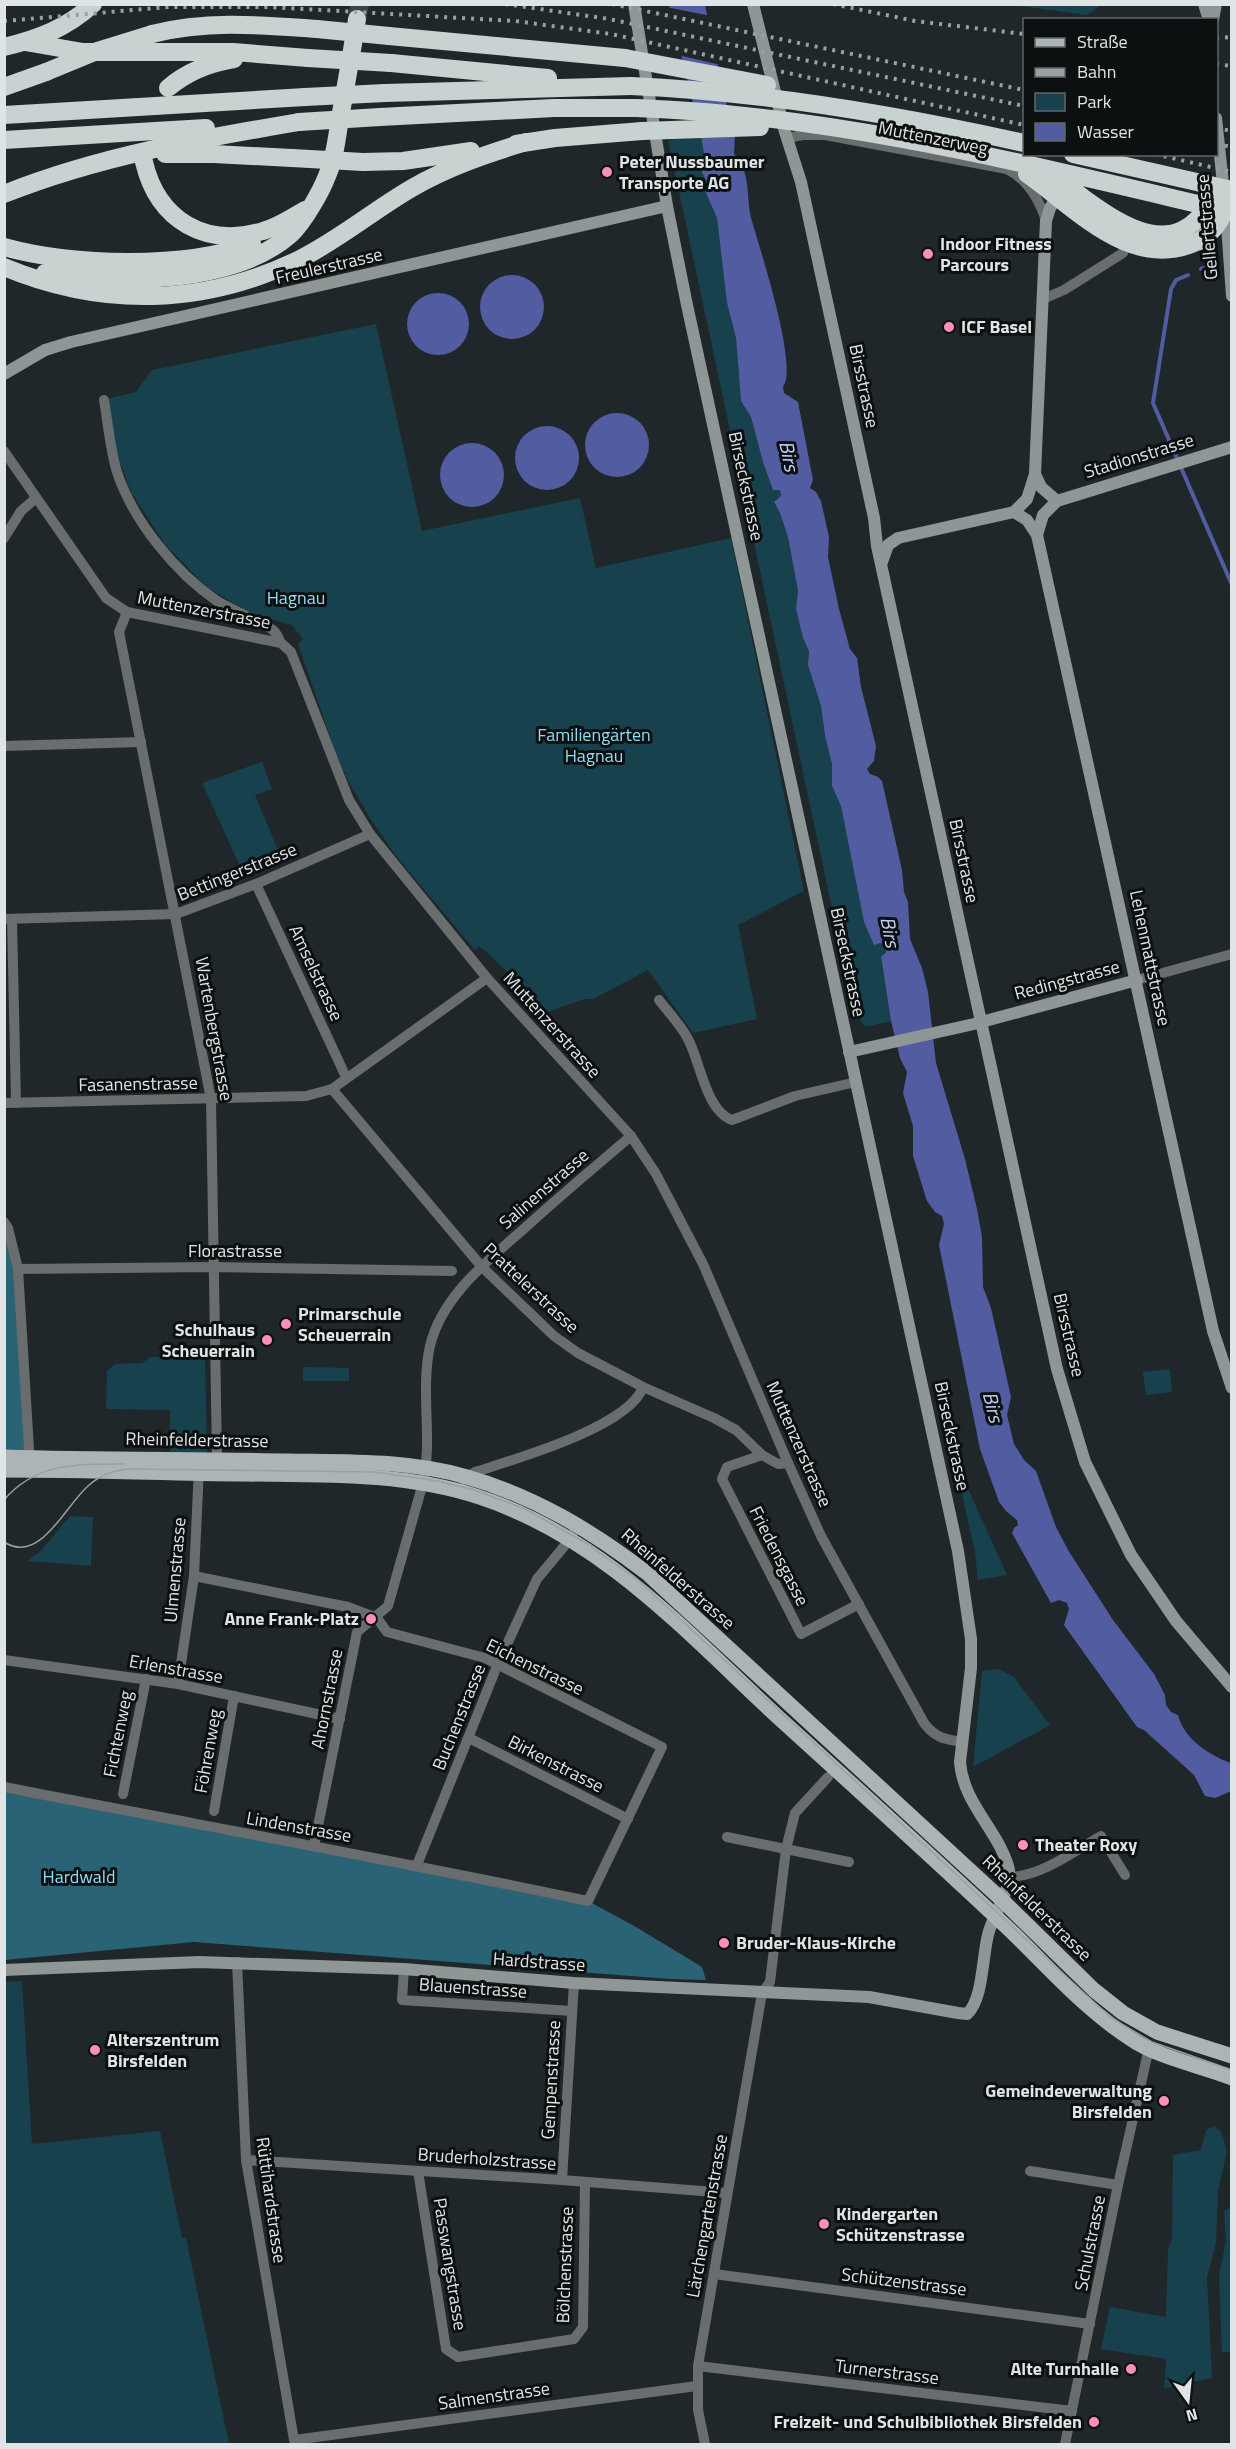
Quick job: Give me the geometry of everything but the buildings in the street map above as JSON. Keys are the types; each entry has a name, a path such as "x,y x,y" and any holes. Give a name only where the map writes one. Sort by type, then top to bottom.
{"highway":[{"path":"4,47 25,42 62,27 93,4"},
{"path":"4,266 99,278 144,279 208,270 238,262 278,243 297,227 322,189 328,174 357,19"},
{"path":"4,87 97,51 181,27 216,24 317,29 625,58 978,129 1023,151"},
{"path":"25,42 83,52 233,52 391,63 625,86 730,92 902,117 1023,144"},
{"path":"168,88 203,66 218,61 262,55"},
{"path":"4,115 385,93 625,86"},
{"path":"4,140 554,108 636,108 739,115 871,133 1111,183 1225,197"},
{"path":"4,194 60,174 188,141 299,122"},
{"path":"119,158 190,154 363,162 421,159 526,142 642,131 778,127 846,134 967,156 1014,168 1027,174 1105,232 1129,244 1152,250 1172,250 1193,235 1217,226 1222,218 1225,197"},
{"path":"4,266 51,285 99,294 157,296 220,288 265,274 300,259 411,188 440,173 526,142"},
{"path":"1032,156 1110,218 1128,227 1157,234 1193,235"},
{"path":"1080,156 1225,197"},
{"path":"144,162 153,189 164,206 187,226 205,234 234,237 264,231 309,208"},
{"path":"4,247 54,257 116,261 200,257 233,251 269,238 309,208"}],"main road":[{"name":"Rheinfelderstrasse","path":"4,1457 30,1464"},
{"name":"Rheinfelderstrasse","path":"199,1466 217,1459 376,1463 425,1476 461,1492 611,1546 647,1573 1001,1899 1094,1989 1123,2013 1157,2032 1232,2056"},
{"name":"Rheinfelderstrasse","path":"4,1470 30,1464 199,1466 375,1478 466,1476 530,1500 574,1532 636,1584 995,1916 1078,1999 1127,2037 1149,2048 1232,2078"},
{"path":"1149,2048 1157,2032"}],"street":[{"name":"Birseckstrasse","path":"634,4 667,206 943,1480 969,1615 970,1668 960,1762 964,1786 1005,1857 1010,1877"},
{"name":"Birsstrasse","path":"753,4 787,138 801,182 874,518 881,563 1057,1369 1085,1462 1131,1555 1176,1622 1232,1687"},
{"path":"1204,4 1210,18"},
{"name":"Muttenzerweg","path":"787,138 825,135 1007,169 1019,175 1029,186 1046,220"},
{"name":"Gellertstrasse","path":"1218,136 1232,296"},
{"path":"881,563 888,545 898,538 1014,513 1027,499 1035,474 1046,220 1053,201 1064,189 1086,181 1193,206 1204,205 1225,197"},
{"name":"Freulerstrasse","path":"4,374 45,350 71,342 667,206"},
{"path":"1043,299 1064,290 1124,254"},
{"path":"104,400 117,472 130,501 153,538 181,572 209,595 229,609 273,629 281,643"},
{"name":"Stadionstrasse","path":"1057,501 1232,447"},
{"name":"Muttenzerstrasse","path":"4,451 106,598 127,612 281,643 291,652 350,800 370,834 487,978 631,1136 657,1174 703,1264 788,1463 822,1536 930,1731 940,1738 962,1742"},
{"path":"1035,474 1041,487 1057,501 1043,515 1037,535"},
{"path":"4,538 21,511 36,498"},
{"path":"1014,513 1026,520 1037,535"},
{"path":"874,518 882,528 898,538"},
{"name":"Lehenmattstrasse","path":"1037,535 1214,1331 1232,1388"},
{"name":"Wartenbergstrasse","path":"127,612 119,632 211,1099 217,1459"},
{"path":"4,746 141,742"},
{"name":"Bettingerstrasse","path":"8,919 176,914 256,884 370,834"},
{"name":"Amselstrasse","path":"256,884 346,1077"},
{"path":"8,919 16,1103"},
{"name":"Redingstrasse","path":"849,1052 981,1023 1232,954"},
{"name":"Fasanenstrasse","path":"4,1103 306,1096 332,1089 487,978"},
{"path":"659,1000 688,1039 705,1086 725,1118 732,1120 795,1096 855,1082"},
{"name":"Prattelerstrasse","path":"332,1089 482,1267 554,1336 578,1353 643,1387 736,1430 762,1455 778,1464 788,1463"},
{"name":"Salinenstrasse","path":"425,1476 426,1372 430,1344 442,1318 457,1295 482,1267 631,1136"},
{"path":"4,1222 8,1228 18,1269 30,1464"},
{"name":"Florastrasse","path":"18,1269 213,1266 452,1271"},
{"path":"461,1492 466,1476 555,1445 583,1432 628,1408 640,1397 643,1387"},
{"name":"Friedensgasse","path":"762,1455 727,1467 722,1479 801,1634 859,1604"},
{"name":"Ulmenstrasse","path":"178,1684 194,1576 199,1466"},
{"name":"Ahornstrasse","path":"314,1846 357,1632 377,1618 388,1606 425,1476"},
{"name":"Buchenstrasse","path":"417,1864 497,1665 537,1579 574,1532"},
{"name":"Eichenstrasse","path":"194,1576 348,1607 377,1618 387,1632 485,1658 662,1747 588,1901"},
{"name":"Erlenstrasse","path":"4,1660 178,1684 340,1719"},
{"name":"Fichtenweg","path":"123,1794 146,1679"},
{"name":"Föhrenweg","path":"214,1811 234,1696"},
{"name":"Birkenstrasse","path":"469,1738 628,1819"},
{"name":"Lärchengartenstrasse","path":"705,2445 698,2410 698,2366 762,1993 771,1982 786,1849 795,1813 828,1777"},
{"name":"Lindenstrasse","path":"4,1787 417,1864 588,1901"},
{"path":"995,1916 1010,1877 1024,1876 1037,1871 1101,1836 1125,1875"},
{"path":"727,1837 849,1862"},
{"name":"Hardstrasse","path":"4,1970 237,1962 404,1969 574,1983 869,1997 967,2014 975,2003 987,1939 995,1916"},
{"name":"Rüttihardstrasse","path":"237,1962 246,2160 294,2440"},
{"name":"Blauenstrasse","path":"404,1969 402,2000 572,2011"},
{"name":"Gempenstrasse","path":"562,2180 574,1983"},
{"name":"Schulstrasse","path":"1065,2445 1118,2185 1149,2048"},
{"name":"Bruderholzstrasse","path":"246,2160 727,2193"},
{"name":"Passwangstrasse","path":"418,2171 446,2349 458,2357"},
{"path":"1030,2171 1118,2185"},
{"name":"Bölchenstrasse","path":"458,2357 574,2339 583,2327 585,2182"},
{"name":"Schützenstrasse","path":"714,2274 1090,2324"},
{"name":"Turnerstrasse","path":"698,2366 1072,2411"},
{"name":"Salmenstrasse","path":"294,2440 698,2386"}],"green space":[{"path":"1013,5 1101,5 1087,15"},
{"path":"701,136 704,154 699,166 708,184 706,193 717,218 727,303 736,338 741,401 751,417 763,462 780,490 781,496 774,503 788,537 798,591 796,609 803,638 809,651 808,665 821,706 832,764 832,786 841,806 864,922 880,943 886,947 886,953 881,957 891,1021 865,1027 855,1010 832,908 668,140"},
{"name":"Familiengärten Hagnau","path":"376,324 422,531 580,498 596,568 731,538 804,891 738,925 757,1019 693,1033 648,970 593,999 584,999 534,1017 530,1013 532,1008 527,999 509,974 479,946 475,950 396,856 372,821 348,781 335,751 298,644 303,639 292,625 252,614 205,586 164,543 131,492 117,454 106,399 136,392 152,370"},
{"path":"262,762 272,789 255,795 283,862 245,877 202,783"},
{"path":"4,1222 17,1262 30,1453 5,1451"},
{"path":"205,1356 207,1454 170,1453 170,1410 106,1409 107,1371 115,1364 142,1363 151,1357"},
{"path":"303,1367 349,1368 349,1381 303,1381"},
{"path":"1170,1369 1172,1392 1146,1395 1143,1372"},
{"path":"954,1458 1007,1575 978,1580 975,1552"},
{"path":"70,1516 93,1517 91,1566 27,1561 41,1551"},
{"path":"999,1669 1014,1677 1050,1725 973,1767 982,1671"},
{"name":"Hardwald","path":"4,1787 588,1901 702,1967 706,1980 194,1942 5,1960"},
{"path":"22,1981 32,2144 160,2131 182,2238 186,2238 229,2444 5,2444 4,1982"},
{"path":"1214,2126 1222,2133 1227,2152 1218,2190 1216,2243 1207,2277 1212,2378 1164,2388 1166,2359 1101,2349 1110,2307 1166,2317 1168,2249 1172,2239 1173,2155 1201,2150 1206,2130"},
{"path":"1231,2207 1231,2352 1222,2352 1219,2276 1226,2241 1224,2211"}],"water":[{"name":"Birs","path":"669,5 705,5 733,135 735,135 734,154 746,176 751,218 782,332 787,375 783,387 784,393 798,402 813,480 810,488 816,492 821,501 829,537 828,557 839,609 850,649 857,658 861,687 876,746 874,761 867,769 870,774 882,781 902,870 904,892 908,902 910,939 922,968 928,992 936,1063 965,1159 977,1209 982,1237 983,1287 991,1308 1011,1397 1007,1415 1014,1444 1024,1460 1036,1471 1056,1527 1068,1550 1113,1620 1154,1674 1165,1695 1166,1705 1171,1712 1178,1715 1181,1724 1192,1739 1214,1756 1231,1763 1231,1794 1229,1792 1215,1798 1205,1796 1194,1775 1144,1730 1137,1727 1064,1625 1069,1609 1067,1603 1059,1600 1051,1603 1012,1533 1018,1525 1017,1520 999,1502 980,1449 939,1245 944,1224 942,1216 935,1212 927,1201 913,1156 913,1126 903,1093 907,1072 900,1058 891,1021 881,956 886,953 886,947 880,943 874,945 864,922 841,806 832,786 832,764 821,706 808,665 809,651 803,638 796,609 798,591 788,537 774,502 781,496 780,490 773,490 751,417 741,401 736,338 727,303 717,218 706,193 708,184 699,166 704,154 701,136"},
{"path":"512,275 530,281 538,289 544,307 538,325 530,333 512,339 494,333 486,325 480,307 486,289 494,281"},
{"path":"432,293 444,293 460,302 467,312 469,324 467,336 460,346 444,355 432,355 421,350 412,341 407,330 407,318 412,307 421,298"},
{"path":"617,413 640,422 649,445 640,468 617,477 594,468 585,445 594,422"},
{"path":"547,426 559,428 570,435 577,446 579,458 577,470 570,481 559,488 547,490 535,488 524,481 517,470 515,458 517,446 524,435 535,428"},
{"path":"472,443 484,445 495,452 502,463 504,475 502,487 495,498 484,505 472,507 460,505 449,498 442,487 440,475 442,463 449,452 460,445"}],"pier":[{"path":"666,7 711,16 721,65 678,55"}],"waterway":[{"path":"1201,269 1217,264"},
{"path":"1188,275 1176,280 1171,289 1153,403 1232,585"}],"tunnel":[{"path":"357,19 360,4"}],"tram line":[{"path":"4,1500 30,1478 44,1472 75,1465 124,1464"},
{"path":"4,1542 17,1547 29,1546 40,1540 93,1482 108,1474 130,1469 374,1472 438,1481 474,1490 525,1509 586,1543 639,1581 1110,2017 1152,2042 1232,2070"}],"railway":[{"path":"505,4 609,19 1023,106"},
{"path":"612,4 1023,90"},
{"path":"833,4 915,21 1023,34"},
{"path":"4,21 169,7 269,7 515,21 611,34 1023,125"},
{"path":"1218,38 1232,37"},
{"path":"1218,64 1232,66"},
{"path":"1218,128 1232,131"},
{"path":"1218,144 1232,147"},
{"path":"1164,156 1232,172"}],"place":[{"name":"Peter Nussbaumer Transporte AG","path":"607,172"},
{"name":"Indoor Fitness Parcours","path":"928,254"},
{"name":"ICF Basel","path":"949,327"},
{"name":"Primarschule Scheuerrain","path":"286,1324"},
{"name":"Schulhaus Scheuerrain","path":"267,1340"},
{"name":"Anne Frank-Platz","path":"371,1619"},
{"name":"Theater Roxy","path":"1023,1845"},
{"name":"Bruder-Klaus-Kirche","path":"724,1943"},
{"name":"Alterszentrum Birsfelden","path":"95,2050"},
{"name":"Gemeindeverwaltung Birsfelden","path":"1164,2101"},
{"name":"Kindergarten Schützenstrasse","path":"824,2224"},
{"name":"Alte Turnhalle","path":"1131,2369"},
{"name":"Freizeit- und Schulbibliothek Birsfelden","path":"1094,2422"}],"park label":[{"name":"Hagnau","path":"296,598"}]}
